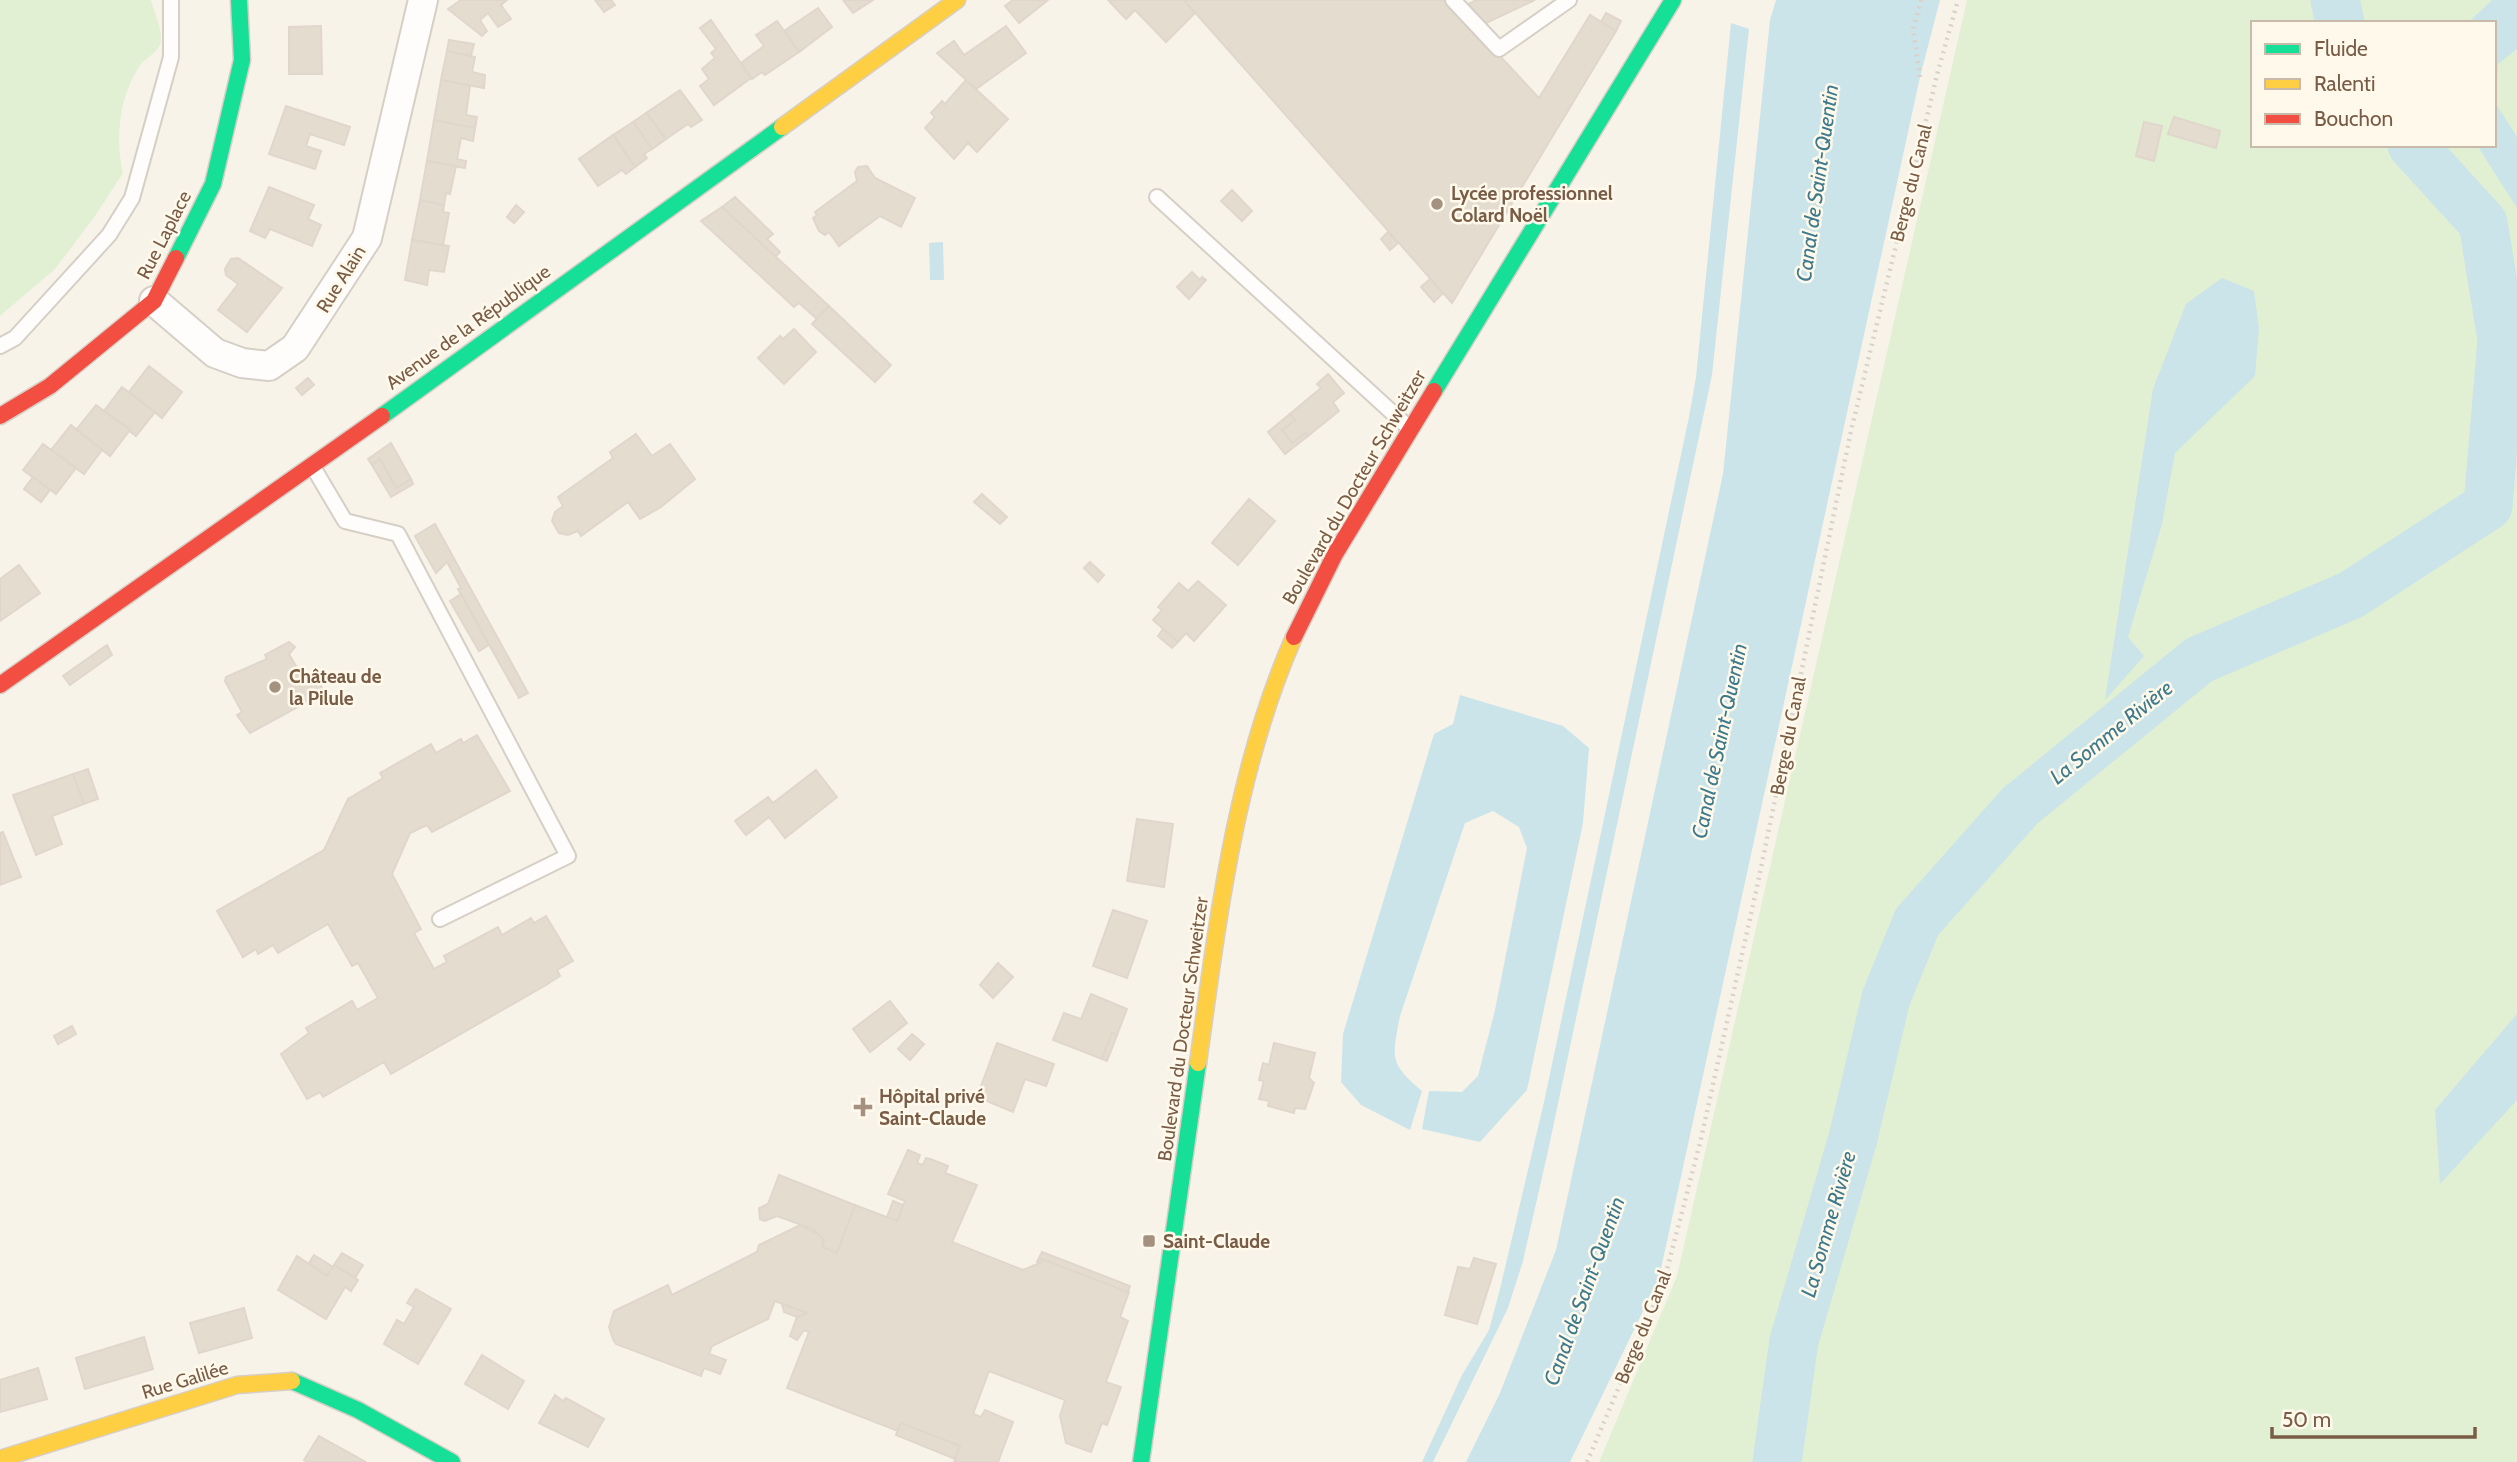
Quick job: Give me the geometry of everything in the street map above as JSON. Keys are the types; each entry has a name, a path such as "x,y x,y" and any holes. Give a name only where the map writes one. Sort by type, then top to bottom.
{"street":[{"name":"Rue Laplace","path":"0,416 50,386 154,301 213,184 242,60 239,0"},
{"name":"Rue Alain","path":"154,301 215,353 242,363 269,366 295,348 367,238 423,0"},
{"name":"Avenue de la République","path":"0,685 312,466 957,0"},
{"name":"Boulevard du Docteur Schweitzer","path":"1141,1462 1213,957 1241,796 1277,674 1304,612 1335,554 1670,5"},
{"name":"Rue Galilée","path":"0,1459 36,1455 237,1385 297,1381 358,1410 452,1462"}],"lane":[{"path":"0,346 15,338 109,235 132,198 171,57 171,0"},
{"path":"1454,0 1499,49 1569,0"},
{"path":"1650,0 1670,5"},
{"path":"1157,197 1411,429"},
{"path":"312,466 345,521 398,534 568,856 440,919"}],"path":[{"path":"1920,77 1913,29 1921,0"},
{"name":"Berge du Canal","path":"1587,1462 1664,1281 1693,1168 1757,887 1851,431 1958,0"}],"green space":[{"path":"0,0 151,0 161,38 159,47 142,63 132,79 123,105 119,146 123,173 55,269 0,316"},
{"path":"1967,0 2517,0 2517,1462 1599,1462 1677,1276"}],"water":[{"name":"Canal de Saint-Quentin","path":"1776,0 1940,0 1920,77 1659,1278 1570,1462 1466,1462 1500,1393 1556,1250 1723,474 1770,20"},
{"path":"2492,0 2517,0 2517,49 2498,64 2496,104 2496,21 2470,21"},
{"path":"1731,23 1749,29 1712,375 1548,1151 1523,1261 1508,1308 1433,1462 1422,1462 1462,1375 1489,1330 1544,1102 1696,377"},
{"path":"2496,104 2517,137 2517,208 2478,147 2496,147"},
{"path":"943,242 944,280 930,280 929,243"},
{"path":"2222,278 2254,291 2259,328 2255,376 2175,453 2162,524 2128,637 2144,656 2105,700 2153,389 2186,304"},
{"path":"1460,695 1563,726 1589,748 1583,823 1527,1090 1480,1142 1422,1129 1429,1091 1462,1092 1478,1076 1495,1010 1527,848 1519,827 1493,811 1465,823 1400,1016 1395,1042 1398,1066 1422,1091 1410,1130 1361,1105 1341,1082 1343,1034 1434,734 1453,724"},
{"path":"2517,1014 2517,1100 2440,1184 2435,1110"}],"building":[{"path":"461,0 507,0 501,5 511,19 498,27 488,13 480,20 487,31 482,36 448,9"},
{"path":"595,0 611,0 615,5 604,12"},
{"path":"843,0 873,0 853,13"},
{"path":"1013,0 1048,0 1019,23 1005,6"},
{"path":"1108,0 1184,0 1195,13 1166,42 1135,10 1126,19"},
{"name":"Lycée professionnel Colard Noël","path":"1184,0 1448,0 1539,98 1590,15 1616,31 1452,303"},
{"path":"1476,0 1535,0 1480,26 1469,4"},
{"path":"818,8 832,27 799,52 784,31"},
{"path":"1606,13 1621,21 1616,31 1601,22"},
{"path":"711,20 751,78 714,105 700,86 709,79 702,69 715,58 711,53 716,49 700,28"},
{"path":"777,21 799,52 765,75 762,72 752,79 741,63 764,46 756,35"},
{"path":"321,26 322,74 289,74 289,27"},
{"path":"1006,26 1026,53 976,89 937,53 954,41 964,55"},
{"path":"449,40 474,44 471,56 447,51"},
{"path":"447,51 475,57 472,72 485,75 484,88 441,80"},
{"path":"441,80 470,86 466,115 477,117 475,128 434,120"},
{"path":"966,80 1008,119 977,152 968,143 954,159 925,128 935,117 931,113 942,101 945,104"},
{"path":"680,90 702,120 691,127 688,124 666,139 646,113"},
{"path":"286,106 350,127 344,145 310,134 306,146 321,151 315,169 269,154"},
{"path":"646,113 666,139 652,149 633,122"},
{"path":"2174,117 2220,131 2216,148 2168,134"},
{"path":"434,120 475,128 473,141 461,138 457,159 466,161 465,168 427,161"},
{"path":"633,122 652,149 644,154 647,158 635,167 613,135"},
{"path":"2144,122 2162,126 2154,161 2136,156"},
{"path":"613,135 635,167 626,174 622,170 598,186 579,159"},
{"path":"427,161 456,166 450,194 446,193 444,205 420,200"},
{"path":"867,166 875,178 915,198 901,227 880,216 839,246 829,232 825,235 819,231 813,218 817,215 815,212 857,181 855,172 858,167"},
{"path":"269,187 314,205 308,219 321,225 312,246 270,229 265,238 250,231"},
{"path":"1232,190 1252,211 1242,221 1221,201"},
{"path":"735,197 773,234 767,239 780,252 775,257 722,207"},
{"path":"420,200 444,205 443,212 449,213 443,245 412,240"},
{"path":"516,205 524,212 514,223 507,217"},
{"path":"722,207 829,306 817,319 799,303 794,307 701,221"},
{"path":"1388,232 1398,243 1390,250 1381,239"},
{"path":"412,240 449,246 444,272 429,270 427,285 405,280"},
{"path":"238,258 282,288 247,332 218,310 238,284 226,275 225,269 231,259"},
{"path":"1192,272 1200,280 1202,277 1206,280 1189,299 1177,287"},
{"path":"1430,279 1443,293 1434,302 1421,287"},
{"path":"829,306 891,365 875,382 812,324"},
{"path":"794,329 816,352 784,384 758,358 780,336 783,339"},
{"path":"149,366 182,392 162,418 129,392"},
{"path":"1328,374 1344,393 1333,402 1339,411 1308,436 1305,433 1292,443 1282,430 1295,420 1290,414 1321,388 1317,384"},
{"path":"308,378 314,385 302,395 296,388"},
{"path":"122,387 155,412 136,436 104,411"},
{"path":"96,405 130,430 110,456 76,430"},
{"path":"1290,414 1295,420 1282,430 1292,443 1305,433 1308,436 1285,454 1268,432"},
{"path":"71,425 102,450 84,474 51,450"},
{"path":"636,434 652,456 670,444 695,479 661,507 640,519 628,502 581,536 578,531 568,535 559,533 552,521 555,512 563,506 558,497 613,458 610,452"},
{"path":"391,443 411,479 396,488 380,459 372,465 368,459"},
{"path":"43,444 76,468 56,494 23,470"},
{"path":"380,459 396,488 411,479 413,484 391,497 372,465"},
{"path":"33,477 50,490 41,502 24,489"},
{"path":"982,494 1007,517 1000,524 974,502"},
{"path":"1249,499 1275,521 1238,565 1212,543"},
{"path":"435,524 528,693 519,698 458,589 461,588 447,562 436,573 415,536"},
{"path":"1090,562 1104,575 1098,582 1084,568"},
{"path":"19,565 40,593 0,621 0,579"},
{"path":"1198,581 1226,605 1194,641 1186,633 1178,642 1153,620 1162,610 1158,607 1179,583 1188,591"},
{"path":"461,594 489,645 479,651 450,601"},
{"path":"1163,629 1178,642 1172,648 1158,636"},
{"name":"Château de la Pilule","path":"289,642 295,647 289,654 304,680 319,680 322,689 318,696 250,733 237,715 242,712 225,681 226,677 267,659 265,655"},
{"path":"107,645 112,655 70,685 63,676"},
{"path":"477,735 510,791 432,832 427,825 410,833 392,874 421,929 414,933 434,969 447,962 444,956 498,927 502,935 531,918 534,923 546,916 573,961 557,970 560,976 546,985 391,1074 384,1062 323,1097 320,1092 307,1099 281,1054 309,1033 306,1028 352,1001 357,1010 378,998 358,963 352,966 328,924 278,953 273,945 258,954 256,949 243,957 217,911 324,850 348,799 383,778 380,773 431,744 436,753 461,739 463,743"},
{"path":"88,769 98,799 84,804 73,774"},
{"path":"816,770 837,797 785,838 769,817 746,835 735,821 768,797 773,803"},
{"path":"73,774 84,804 52,816 62,844 36,855 13,795"},
{"path":"1137,819 1173,824 1164,887 1127,881"},
{"path":"3,832 21,877 0,885 0,833"},
{"path":"1113,910 1147,921 1127,978 1093,966"},
{"path":"998,963 1013,977 993,998 980,985"},
{"path":"1091,994 1127,1009 1117,1035 1112,1033 1102,1059 1053,1040 1064,1013 1081,1019"},
{"path":"890,1001 907,1023 870,1052 853,1029"},
{"path":"72,1026 76,1034 58,1044 54,1036"},
{"path":"1112,1033 1117,1035 1107,1061 1102,1059"},
{"path":"912,1034 924,1044 910,1060 898,1049"},
{"path":"997,1043 1054,1064 1046,1086 1025,1079 1013,1112 977,1097"},
{"path":"1274,1043 1315,1053 1309,1078 1314,1083 1305,1109 1295,1108 1294,1113 1268,1106 1269,1101 1259,1099 1264,1081 1259,1080 1263,1063 1269,1065"},
{"path":"908,1150 920,1155 917,1163 923,1165 926,1158 933,1160 948,1166 945,1173 977,1185 952,1242 1023,1270 1040,1263 1042,1259 1129,1292 1120,1317 1128,1321 1106,1382 1121,1387 1107,1425 1102,1423 1091,1452 1066,1443 1060,1416 1065,1400 989,1371 973,1414 981,1417 985,1410 1013,1422 998,1462 954,1462 960,1446 901,1423 898,1431 787,1388 809,1332 804,1330 797,1340 790,1336 797,1317 807,1313 775,1301 768,1319 712,1346 709,1354 726,1360 720,1374 704,1368 701,1376 616,1344 609,1327 614,1311 668,1285 672,1295 757,1252 759,1245 800,1225 822,1236 823,1247 837,1253 855,1205 897,1221 905,1201 888,1194"},
{"path":"779,1175 855,1205 837,1253 823,1247 824,1240 813,1229 777,1216 765,1221 760,1219 759,1208 768,1204"},
{"path":"893,1201 903,1205 897,1221 887,1217"},
{"path":"1042,1252 1130,1286 1128,1292 1042,1259 1040,1263 1037,1262"},
{"path":"342,1253 363,1265 355,1278 334,1265"},
{"path":"314,1255 333,1267 327,1276 309,1263"},
{"path":"297,1256 327,1276 334,1265 358,1280 351,1291 345,1287 326,1319 278,1290"},
{"path":"1474,1258 1496,1264 1477,1324 1445,1315 1458,1267 1470,1269"},
{"path":"416,1289 451,1309 418,1364 384,1344 397,1320 404,1324 414,1307 407,1303"},
{"path":"782,1304 807,1313 797,1317 784,1312"},
{"path":"244,1308 252,1338 199,1353 190,1323"},
{"path":"144,1337 153,1369 85,1389 76,1358"},
{"path":"482,1355 524,1381 508,1409 465,1384"},
{"path":"38,1368 47,1399 0,1412 0,1380"},
{"path":"555,1395 563,1401 566,1398 604,1419 588,1447 539,1423"},
{"path":"901,1423 960,1446 955,1459 896,1435"},
{"path":"319,1436 366,1462 307,1462 304,1460"}],"waterway":[{"name":"La Somme Rivière","path":"2335,0 2340,21"},
{"name":"La Somme Rivière","path":"1777,1462 1794,1341 1853,1138 1886,998 1917,922 2020,806 2199,660 2351,595 2488,506 2502,339 2483,223 2414,147"}],"traffic: fast":[{"path":"176,258 213,184 242,60 239,0"},
{"path":"1434,391 1673,0"},
{"path":"382,416 782,127"},
{"path":"1141,1462 1198,1063"},
{"path":"292,1381 358,1410 452,1462"}],"traffic: slow":[{"path":"782,127 957,0"},
{"path":"1198,1063 1231,846 1257,740 1294,637"},
{"path":"0,1459 237,1385 292,1381"}],"traffic: jam":[{"path":"0,416 50,386 154,301 176,258"},
{"path":"1294,637 1335,554 1434,391"},
{"path":"0,685 382,416"}],"place":[{"name":"Lycée professionnel Colard Noël","path":"1437,204"},
{"name":"Château de la Pilule","path":"275,687"},
{"name":"Hôpital privé Saint-Claude","path":"863,1107"},
{"name":"Saint-Claude","path":"1149,1241"}]}
